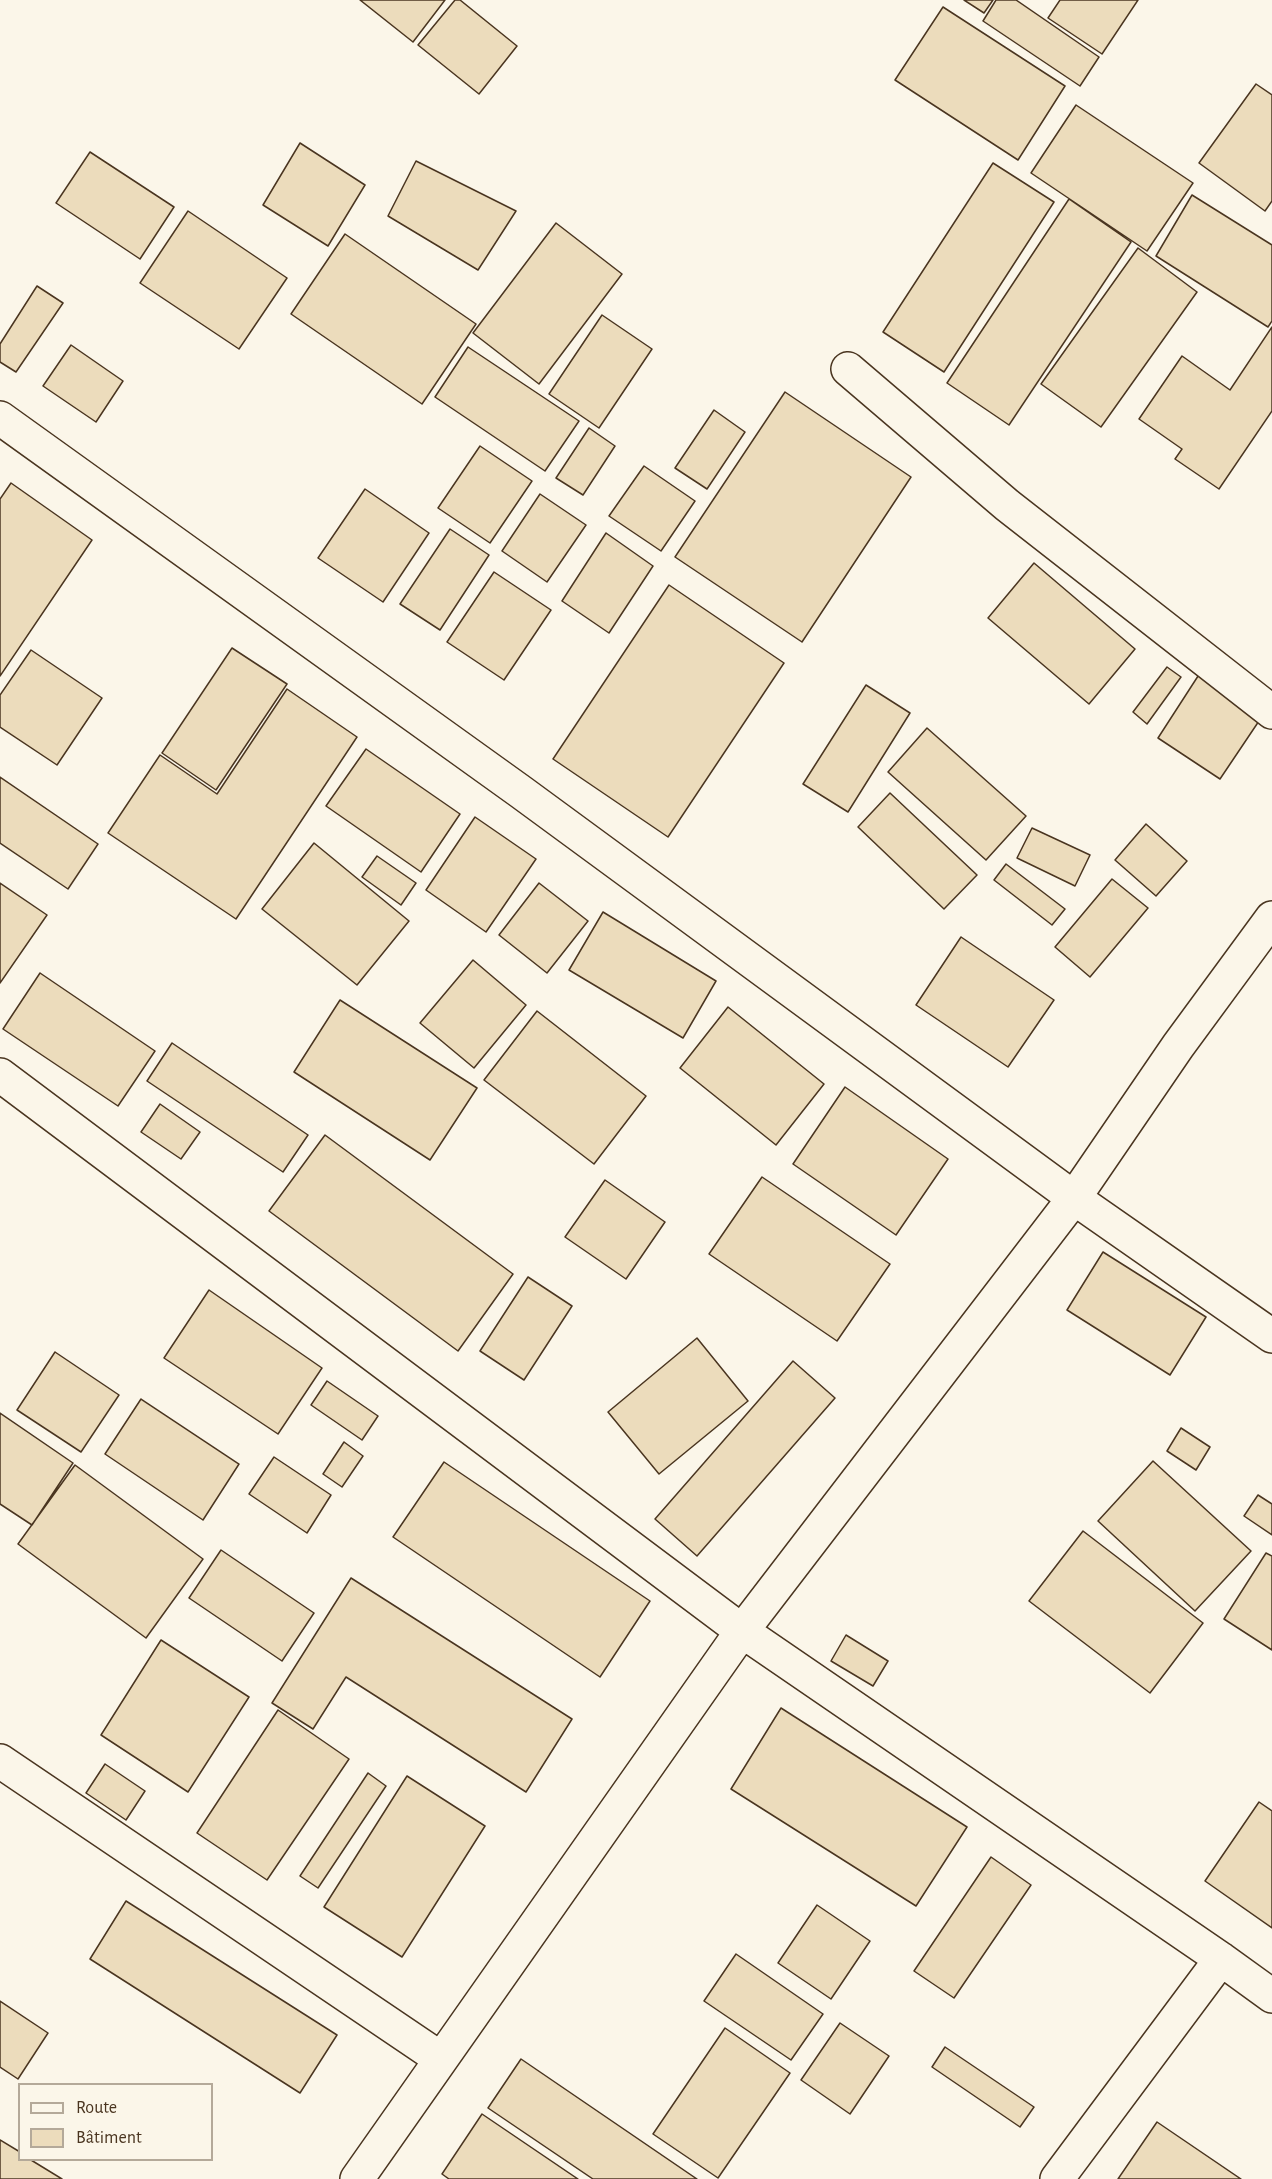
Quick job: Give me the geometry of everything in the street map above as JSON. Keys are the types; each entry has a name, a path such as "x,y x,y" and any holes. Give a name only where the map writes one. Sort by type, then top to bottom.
{"street":[{"path":"848,369 1007,505 1272,712"},
{"path":"0,418 521,792 1074,1198 1272,1336"},
{"path":"357,2179 742,1631 1074,1198 1178,1047 1272,918"},
{"path":"0,1075 742,1631 1272,1996"},
{"path":"0,1761 441,2060"},
{"path":"1057,2179 1221,1959"}],"building":[{"path":"360,0 445,0 413,42"},
{"path":"455,0 460,0 517,46 479,94 418,45"},
{"path":"964,0 993,0 984,13"},
{"path":"996,0 1016,0 1099,57 1080,86 983,21"},
{"path":"1060,0 1138,0 1102,54 1048,18"},
{"path":"943,7 1065,86 1018,160 895,80"},
{"path":"1256,84 1272,95 1272,201 1265,211 1199,163"},
{"path":"1076,105 1193,183 1147,251 1031,173"},
{"path":"300,143 365,185 328,246 263,205"},
{"path":"90,152 174,207 140,259 56,203"},
{"path":"416,161 516,211 478,270 388,216"},
{"path":"993,163 1054,202 944,372 883,332"},
{"path":"1192,195 1272,245 1272,321 1268,327 1156,256"},
{"path":"1069,199 1131,242 1009,425 947,383"},
{"path":"188,211 287,278 239,349 140,283"},
{"path":"556,223 622,274 539,384 473,333"},
{"path":"345,234 476,324 422,404 291,314"},
{"path":"1138,248 1197,292 1101,427 1041,384"},
{"path":"37,286 63,303 16,372 0,362 0,344"},
{"path":"602,315 652,349 599,428 549,394"},
{"path":"1272,327 1272,411 1219,489 1175,459 1182,449 1139,419 1182,356 1230,390"},
{"path":"71,345 123,381 96,422 43,386"},
{"path":"468,347 579,421 545,471 435,397"},
{"path":"785,392 911,477 802,642 675,557"},
{"path":"714,410 745,432 707,489 675,468"},
{"path":"589,428 615,446 583,495 556,478"},
{"path":"480,446 532,481 490,543 438,508"},
{"path":"644,466 695,501 661,551 609,516"},
{"path":"11,483 92,540 0,676 0,499"},
{"path":"365,489 429,533 383,602 318,558"},
{"path":"540,494 586,525 547,582 502,551"},
{"path":"450,529 489,555 440,630 400,604"},
{"path":"606,533 653,566 609,633 562,601"},
{"path":"1034,563 1135,649 1089,704 988,618"},
{"path":"494,572 551,610 504,680 447,642"},
{"path":"669,585 784,663 668,837 553,759"},
{"path":"232,648 287,684 216,790 162,753"},
{"path":"31,650 102,698 57,765 0,727 0,695"},
{"path":"1167,667 1181,677 1147,724 1133,712"},
{"path":"1200,673 1263,715 1220,779 1158,738"},
{"path":"866,685 910,713 848,812 803,784"},
{"path":"287,689 357,737 236,919 108,833 160,755 217,794"},
{"path":"927,728 1026,816 986,860 888,772"},
{"path":"366,749 460,814 421,872 326,806"},
{"path":"0,777 98,844 68,889 0,843"},
{"path":"890,793 977,875 944,909 858,827"},
{"path":"475,817 536,859 486,932 426,890"},
{"path":"1146,824 1187,861 1156,896 1115,860"},
{"path":"1032,828 1090,855 1075,886 1017,858"},
{"path":"314,843 409,921 357,985 262,909"},
{"path":"377,856 416,883 401,905 362,877"},
{"path":"1006,864 1065,909 1052,925 994,880"},
{"path":"1112,879 1148,908 1090,977 1055,947"},
{"path":"0,883 47,915 0,983"},
{"path":"539,883 588,921 547,973 499,935"},
{"path":"603,912 716,981 683,1038 569,970"},
{"path":"961,937 1054,1000 1008,1067 916,1005"},
{"path":"473,960 526,1005 474,1068 420,1023"},
{"path":"40,973 155,1051 118,1106 3,1029"},
{"path":"340,1000 477,1088 430,1160 294,1072"},
{"path":"728,1007 824,1084 776,1145 680,1068"},
{"path":"537,1011 646,1096 594,1164 484,1080"},
{"path":"172,1043 308,1135 283,1172 147,1081"},
{"path":"845,1087 948,1159 896,1235 793,1164"},
{"path":"160,1104 200,1132 181,1159 141,1132"},
{"path":"325,1135 513,1274 458,1351 269,1211"},
{"path":"762,1177 890,1264 837,1341 709,1254"},
{"path":"605,1180 665,1222 626,1279 565,1237"},
{"path":"1103,1252 1206,1317 1170,1375 1067,1310"},
{"path":"528,1277 572,1306 524,1380 480,1351"},
{"path":"209,1290 322,1368 278,1434 164,1358"},
{"path":"697,1338 748,1401 659,1474 608,1412"},
{"path":"55,1352 119,1395 81,1452 17,1410"},
{"path":"793,1361 835,1398 697,1556 655,1519"},
{"path":"327,1381 378,1416 362,1440 311,1405"},
{"path":"141,1399 239,1464 203,1520 105,1454"},
{"path":"0,1413 73,1463 32,1525 0,1504"},
{"path":"1181,1428 1210,1447 1196,1470 1167,1451"},
{"path":"344,1442 363,1456 342,1487 323,1474"},
{"path":"274,1457 331,1495 307,1533 249,1494"},
{"path":"1153,1461 1251,1551 1195,1611 1098,1521"},
{"path":"444,1462 650,1601 600,1677 393,1537"},
{"path":"75,1465 203,1559 146,1638 18,1544"},
{"path":"1258,1495 1272,1504 1272,1535 1244,1516"},
{"path":"1083,1531 1203,1623 1150,1693 1029,1601"},
{"path":"221,1550 314,1613 282,1661 189,1598"},
{"path":"1266,1553 1272,1556 1272,1650 1224,1619"},
{"path":"351,1578 572,1719 526,1792 346,1677 313,1729 272,1703"},
{"path":"846,1635 888,1661 873,1686 831,1661"},
{"path":"161,1640 249,1697 188,1792 101,1735"},
{"path":"781,1708 967,1827 916,1906 731,1789"},
{"path":"278,1710 349,1759 267,1880 197,1833"},
{"path":"105,1764 145,1791 126,1820 86,1793"},
{"path":"368,1773 386,1786 318,1888 300,1876"},
{"path":"407,1776 485,1826 402,1957 324,1907"},
{"path":"1259,1802 1272,1811 1272,1928 1205,1881"},
{"path":"991,1857 1031,1885 954,1998 914,1971"},
{"path":"126,1901 337,2035 300,2093 90,1959"},
{"path":"817,1905 870,1941 831,1999 778,1963"},
{"path":"736,1954 823,2014 791,2060 704,2001"},
{"path":"0,2001 48,2033 18,2079 0,2067"},
{"path":"840,2023 889,2056 850,2114 801,2080"},
{"path":"725,2028 790,2073 718,2178 653,2134"},
{"path":"945,2047 1034,2107 1020,2127 932,2067"},
{"path":"521,2059 697,2179 593,2179 488,2108"},
{"path":"482,2114 578,2179 449,2179 442,2174"},
{"path":"1157,2122 1241,2179 1118,2179"},
{"path":"0,2140 18,2151 18,2161 33,2161 62,2179 0,2179"}]}
